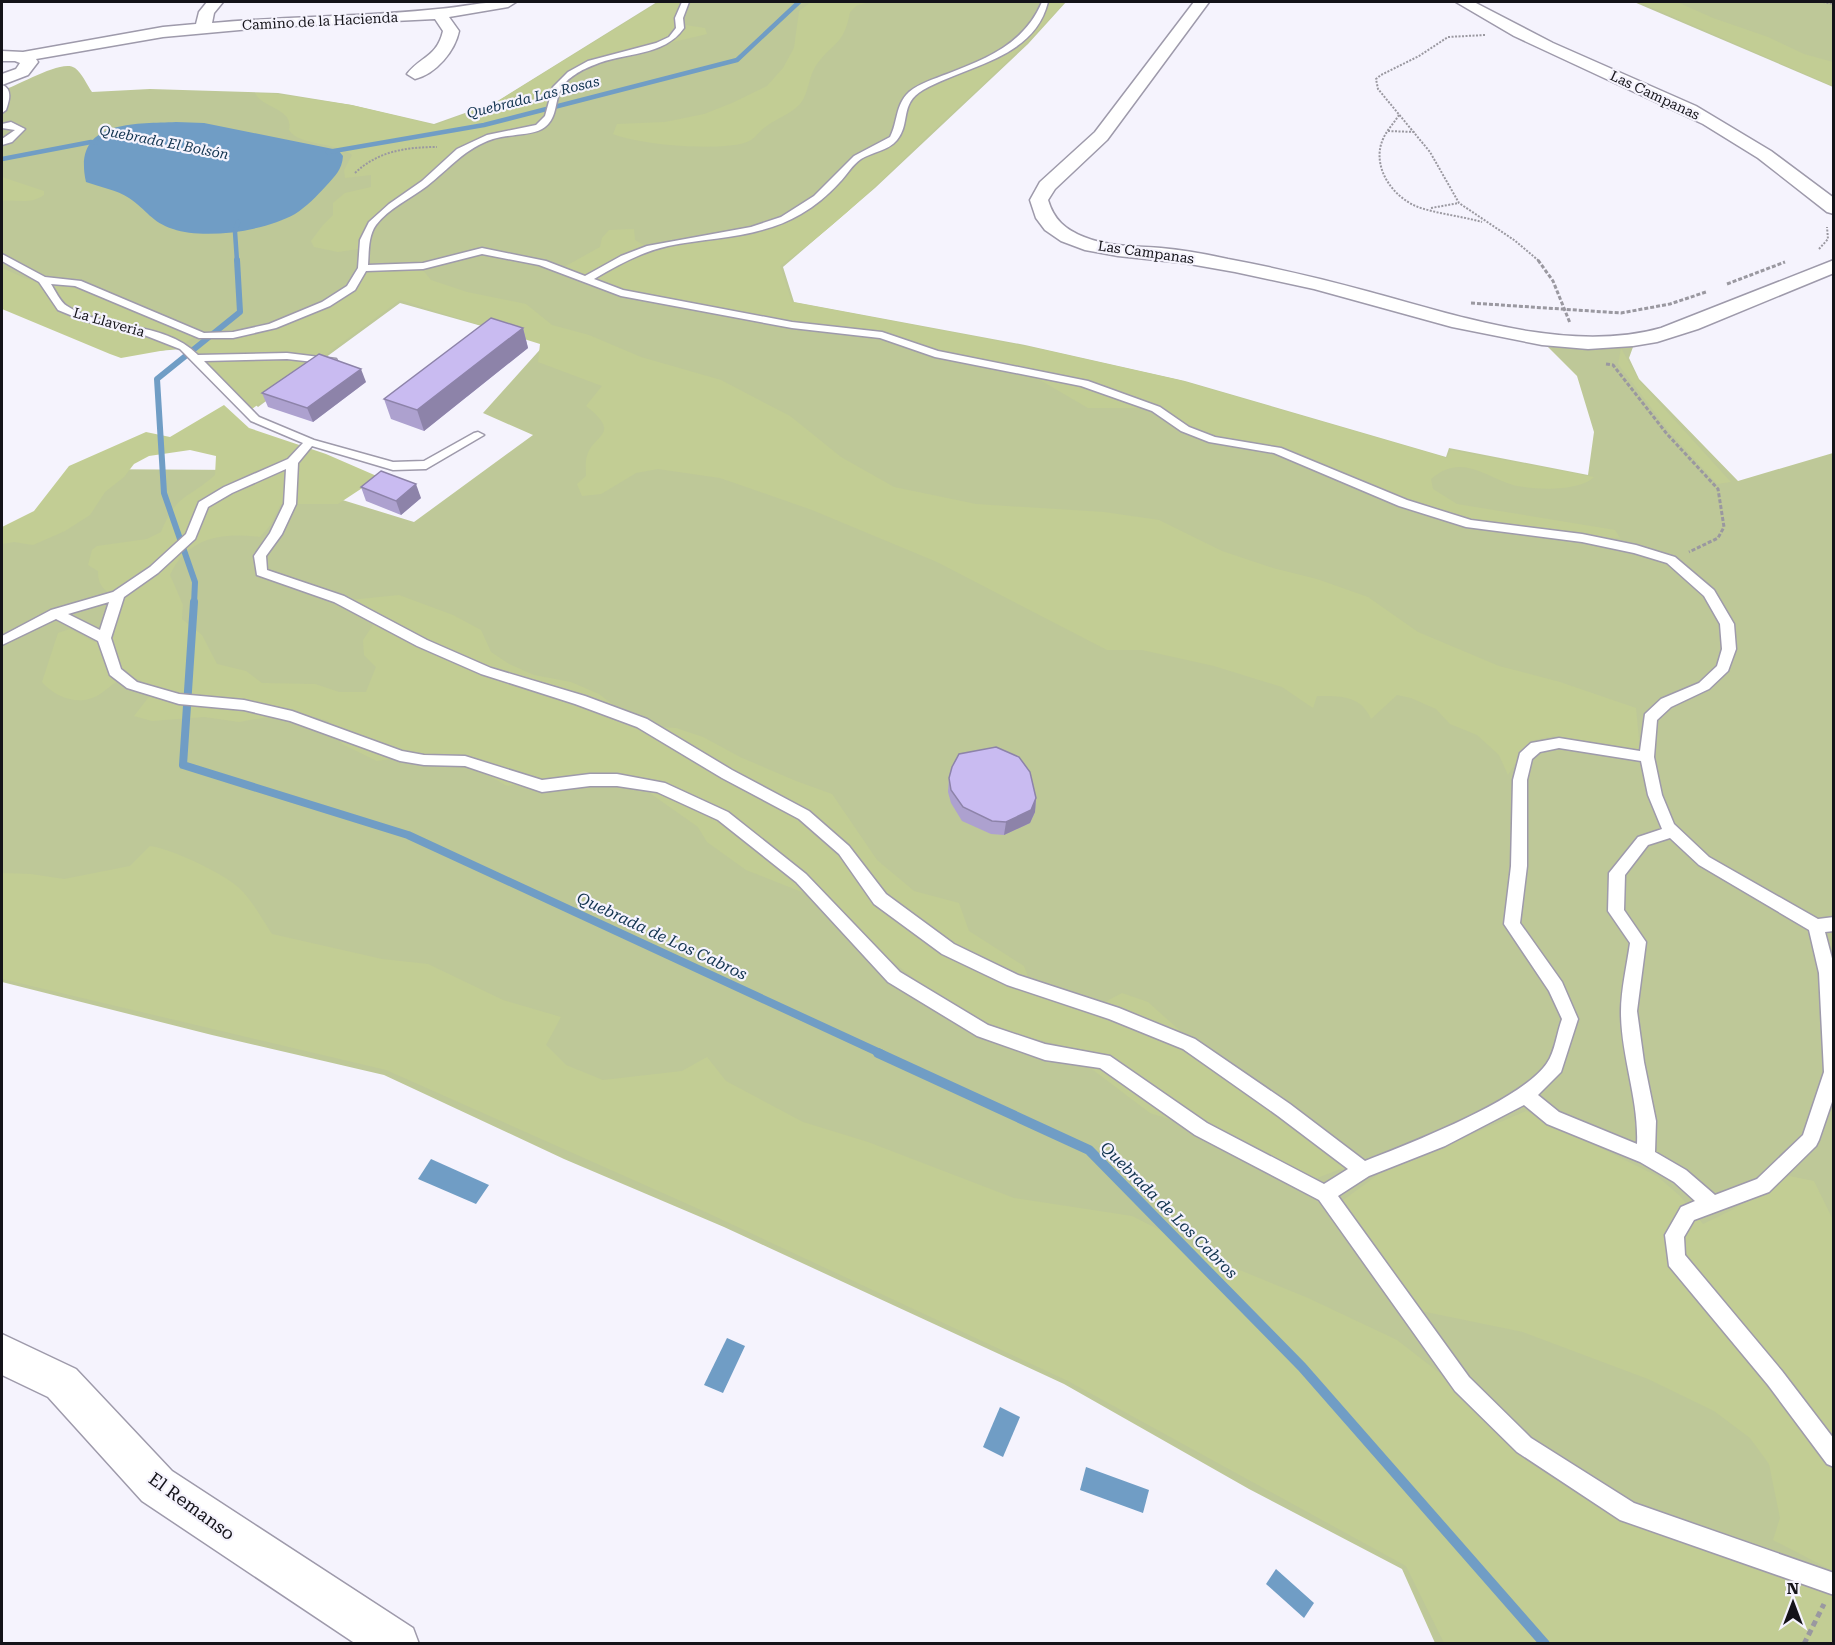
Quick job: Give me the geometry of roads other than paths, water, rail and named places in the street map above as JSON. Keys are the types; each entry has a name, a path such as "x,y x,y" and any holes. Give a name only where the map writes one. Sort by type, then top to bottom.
{"street":[{"path":"203,28 207,12 214,2"},
{"name":"Camino de la Hacienda","path":"13,56 52,60 203,28 439,14 508,2"},
{"name":"Las Campanas","path":"1201,2 1101,136 1047,186 1039,200 1045,221 1068,238 1100,247 1173,255 1275,274 1388,302 1454,322 1542,340 1576,336 1634,340 1679,329 1833,266"},
{"name":"Las Campanas","path":"1464,2 1516,33 1692,111 1752,145 1829,214"},
{"path":"415,74 444,52 449,42 451,32 439,14"},
{"path":"2,80 13,56"},
{"name":"El Remanso","path":"2,1354 62,1383 157,1486 397,1644"}],"lane":[{"path":"44,280 77,283 202,336 233,335 272,326 326,304 351,288 363,268 365,240 372,224 392,206 426,183 460,151 490,137 539,127 549,117 557,87 571,74 591,63 659,45 672,39 680,28 679,18 685,2"},
{"path":"585,280 620,260 650,248 746,230 784,219 812,202 853,162 869,150 891,140 897,132 900,109 911,95 931,82 956,74 1013,46 1026,35 1045,2"},
{"path":"2,87 6,97 2,110"},
{"path":"2,126 11,125 21,129 9,140 2,142"},
{"path":"363,268 423,266 483,251 542,263 621,293 792,325 882,335 934,354 1084,383 1156,409 1185,429 1213,440 1277,450 1402,502 1470,524 1582,538 1635,549 1671,560 1708,593 1727,624 1730,649 1723,669 1704,686 1666,703 1650,718 1647,757 1655,795 1668,827 1704,861 1825,925 1833,1072 1810,1140 1763,1186 1688,1213 1674,1235 1676,1259 1775,1378 1833,1456"},
{"name":"La Llaveria","path":"2,257 44,280 62,308 89,319 142,330 184,347 255,419 310,442 393,466 426,465 478,435"},
{"path":"195,358 287,356 332,362"},
{"path":"2,641 56,613 118,595 154,570 191,536 203,505 228,490 292,462 310,442"},
{"path":"292,462 290,504 276,534 260,556 261,572 339,599 422,643 486,671 580,700 642,723 727,774 804,815 844,850 880,899 948,948 1013,981 1113,1013 1189,1044 1284,1110 1363,1170"},
{"path":"118,595 104,638 115,672 132,685 179,699 244,705 291,716 400,756 424,760 465,761 542,786 590,780 617,780 660,787 723,816 801,878 894,978 983,1031 1045,1052 1104,1060 1201,1129 1325,1194 1462,1384 1524,1445 1628,1512 1833,1584"},
{"path":"56,613 104,638"},
{"path":"1325,1194 1363,1170 1439,1140 1525,1095 1556,1067 1570,1018 1556,987 1512,924 1519,866 1520,780 1525,757 1536,747 1559,743 1647,757"},
{"path":"1646,1156 1647,1121 1635,1062 1629,1011 1638,942 1616,911 1615,891 1617,873 1643,841 1674,831"},
{"path":"1525,1095 1553,1118 1646,1156 1680,1176 1712,1204"}],"water":[{"path":"176,122 204,123 338,150 343,156 340,169 311,201 295,214 268,225 218,234 201,234 173,229 154,219 124,195 86,182 84,162 88,147 97,136 125,126"},
{"path":"431,1159 489,1185 476,1204 418,1179"},
{"path":"727,1338 745,1346 723,1393 704,1385"},
{"path":"1000,1407 1020,1417 1003,1457 983,1447"},
{"path":"1086,1467 1149,1490 1143,1513 1080,1490"},
{"path":"1276,1569 1314,1603 1304,1618 1266,1584"}],"waterway":[{"name":"Quebrada Las Rosas","path":"328,152 484,125 737,60 799,2"},
{"name":"Quebrada El Bolsón","path":"2,159 91,142 101,143"},
{"name":"Quebrada de Los Cabros","path":"237,261 235,232 238,222"},
{"name":"Quebrada de Los Cabros","path":"194,604 195,582 164,493 157,379 240,312 237,260"},
{"name":"Quebrada de Los Cabros","path":"194,602 183,765 408,835 882,1054"},
{"name":"Quebrada de Los Cabros","path":"878,1053 1089,1150 1302,1367 1545,1644"}]}
